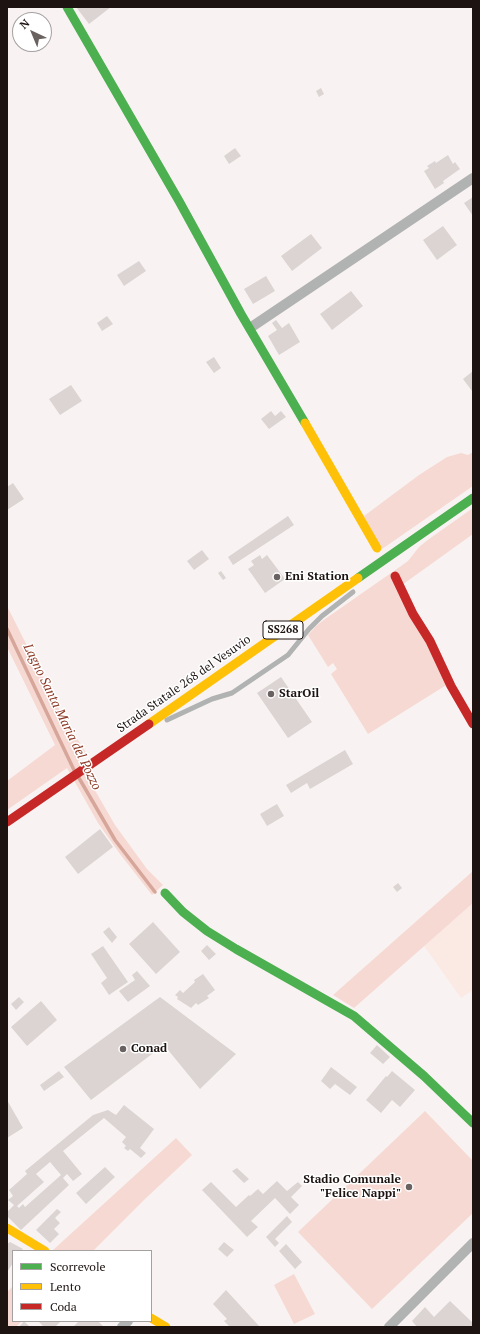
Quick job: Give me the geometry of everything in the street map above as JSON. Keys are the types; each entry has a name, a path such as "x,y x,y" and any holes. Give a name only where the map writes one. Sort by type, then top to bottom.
{"main road":[{"path":"67,7 377,548"},
{"name":"Strada Statale 268 del Vesuvio","path":"7,822 473,498"},
{"path":"395,576 413,614 430,641 451,686 473,724"},
{"path":"165,893 183,912 207,931 354,1016 424,1076 473,1123"},
{"path":"7,1228 43,1250"},
{"path":"152,1319 166,1327"}],"street":[{"path":"250,328 473,178"},
{"path":"389,1327 473,1243"}],"lane":[{"path":"376,573 398,550"},
{"path":"131,736 182,714 197,705 232,693 288,655 309,629 322,616 357,588"}],"shaded area":[{"path":"473,452 473,486 382,549 364,516 419,475 447,457 461,453 468,455"},
{"path":"473,508 473,534 402,585 394,571 408,561 419,547 429,539"},
{"path":"391,573 448,684 368,734 331,674 337,669 333,663 328,667 308,635 325,619"},
{"path":"7,606 62,715 87,754 78,761 115,825 147,869 163,885 152,895 98,823 67,768 7,810 7,781 55,745 7,647"},
{"path":"473,871 473,903 354,1008 333,995"},
{"path":"473,903 473,990 461,998 424,946"},
{"name":"Stadio Comunale \"Felice Nappi\"","path":"425,1111 473,1161 473,1213 372,1309 298,1232"},
{"path":"176,1138 192,1155 94,1250 53,1250"},
{"path":"294,1274 315,1314 294,1324 274,1285"},
{"path":"12,1287 12,1322 21,1322 16,1327 7,1327 7,1292"}],"building":[{"path":"76,7 111,7 89,24"},
{"path":"321,88 324,94 319,97 316,91"},
{"path":"235,148 241,156 229,164 224,156"},
{"path":"448,155 453,164 455,162 460,169 443,181 444,183 435,189 424,171 429,168 427,166 435,161 436,163"},
{"path":"473,197 473,216 464,203"},
{"path":"443,226 457,245 437,260 423,240"},
{"path":"311,234 322,248 292,271 281,256"},
{"path":"139,261 146,271 124,286 117,275"},
{"path":"266,276 275,291 253,304 244,289"},
{"path":"351,291 363,306 332,330 320,314"},
{"path":"107,316 113,324 102,331 97,323"},
{"path":"276,320 282,328 289,323 300,342 279,355 268,336 277,330 272,323"},
{"path":"214,357 221,368 214,373 206,362"},
{"path":"473,371 473,389 472,391 463,379"},
{"path":"71,385 82,401 60,415 49,399"},
{"path":"271,411 275,416 281,411 286,417 269,429 261,419"},
{"path":"13,483 24,499 7,510 7,487"},
{"path":"288,516 294,525 233,565 228,557"},
{"path":"202,550 209,559 194,570 187,561"},
{"path":"260,555 262,559 267,555 285,579 265,593 248,569 254,565 251,561"},
{"path":"221,571 226,578 223,580 218,573"},
{"path":"281,677 312,722 288,738 257,693"},
{"path":"345,750 353,764 310,789 307,783 291,793 286,785"},
{"path":"277,804 284,816 267,826 260,814"},
{"path":"100,829 113,847 78,874 65,857"},
{"path":"398,883 402,888 397,892 393,887"},
{"path":"153,922 180,952 156,974 129,944"},
{"path":"109,927 117,937 112,943 103,932"},
{"path":"207,945 216,954 209,960 201,951"},
{"path":"103,946 128,982 109,995 101,983 107,978 91,954"},
{"path":"137,971 150,986 128,1002 119,991 135,980 132,975"},
{"path":"203,974 215,990 207,996 209,998 198,1005 196,1003 191,1008 177,999 178,997 175,995 180,990 183,993 195,982 194,980"},
{"path":"19,997 24,1002 16,1010 11,1004"},
{"name":"Conad","path":"160,997 236,1054 200,1089 164,1045 91,1100 64,1067"},
{"path":"41,1001 57,1020 27,1046 11,1027"},
{"path":"377,1045 390,1057 383,1064 370,1053"},
{"path":"331,1067 357,1087 350,1095 335,1084 330,1089 321,1081"},
{"path":"59,1071 64,1077 44,1091 40,1085"},
{"path":"392,1071 415,1090 400,1107 392,1100 381,1113 366,1100"},
{"path":"7,1100 23,1128 7,1138"},
{"path":"124,1105 154,1129 140,1148 146,1153 141,1158 130,1149 128,1151 124,1148 126,1146 122,1142 126,1137 104,1118 63,1151 82,1174 73,1181 67,1174 63,1178 69,1185 21,1230 7,1216 7,1212 14,1205 8,1200 13,1196 9,1190 27,1174 25,1171 93,1115 108,1110 116,1115","holes":["50,1162 61,1175 25,1207 23,1204 19,1208 17,1206 44,1182 36,1174"]},
{"path":"105,1167 115,1177 86,1204 76,1193"},
{"path":"237,1168 249,1179 244,1183 232,1171"},
{"path":"277,1181 287,1191 298,1182 302,1186 291,1197 299,1205 290,1214 275,1198 251,1221 258,1227 247,1237 202,1190 211,1182 236,1207 258,1189 263,1194"},
{"path":"57,1209 61,1212 55,1218 60,1223 54,1229 59,1234 50,1243 36,1230"},
{"path":"287,1216 292,1222 275,1239 279,1243 275,1247 266,1237"},
{"path":"10,1242 23,1249 12,1250 12,1264 7,1272 7,1244"},
{"path":"224,1242 234,1250 227,1257 218,1249"},
{"path":"286,1244 302,1262 295,1269 279,1251"},
{"path":"226,1290 260,1327 230,1327 224,1321 227,1319 213,1304"},
{"path":"450,1301 473,1323 473,1327 417,1327 412,1321 425,1307 434,1317"},
{"path":"23,1322 29,1326 28,1327 19,1327"},
{"path":"39,1322 60,1322 55,1327 44,1327"},
{"path":"78,1322 99,1322 104,1327 73,1327"}],"waterway":[{"name":"Lagno Santa Maria del Pozzo","path":"7,629 74,770"},
{"name":"Lagno Santa Maria del Pozzo","path":"79,778 115,840 155,892"}],"traffic: fast":[{"path":"67,7 179,201 241,314 305,423"},
{"path":"358,578 473,498"},
{"path":"165,893 183,912 207,931 354,1016 424,1076 473,1123"}],"traffic: slow":[{"path":"305,423 377,548"},
{"path":"149,724 358,578"},
{"path":"7,1228 43,1250"},
{"path":"152,1319 166,1327"}],"traffic: jam":[{"path":"395,576 413,614 430,641 451,686 473,724"},
{"path":"7,822 149,724"}],"place":[{"name":"Eni Station","path":"277,577"},
{"name":"StarOil","path":"271,694"},
{"name":"Conad","path":"123,1049"},
{"name":"Stadio Comunale \"Felice Nappi\"","path":"409,1187"}]}
